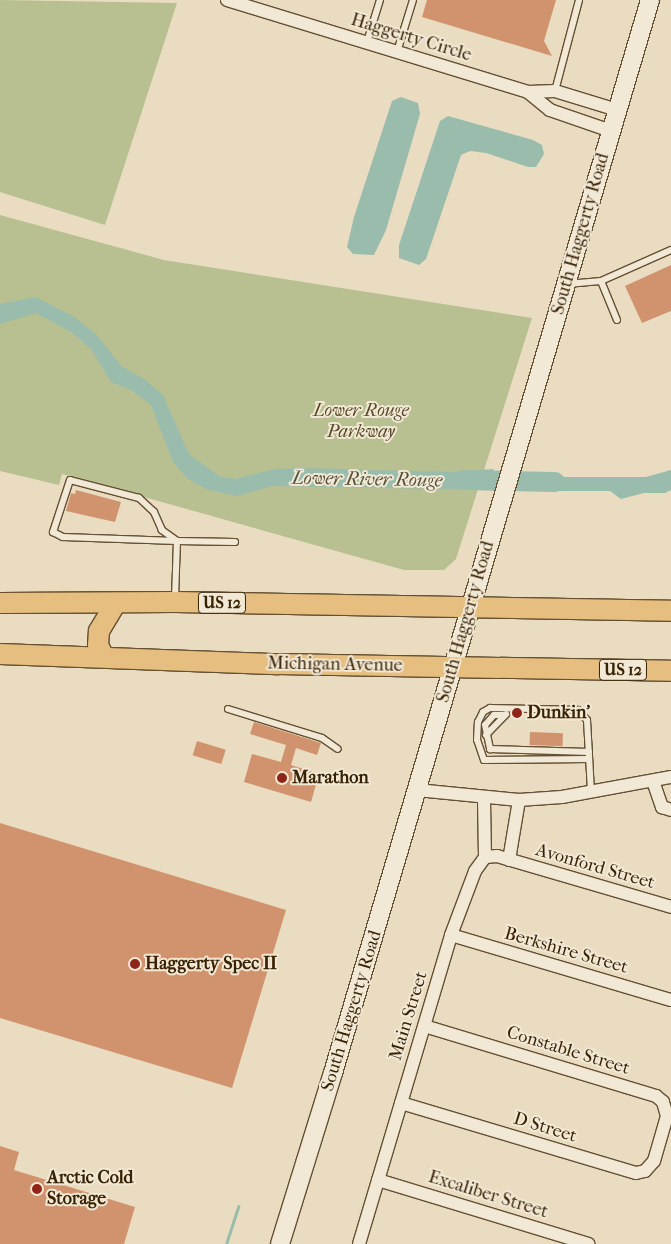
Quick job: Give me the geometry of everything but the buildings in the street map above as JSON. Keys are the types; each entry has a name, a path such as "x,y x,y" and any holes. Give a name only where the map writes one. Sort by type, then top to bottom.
{"main road":[{"name":"South Haggerty Road","path":"280,1244 454,667 650,0"},
{"name":"US 12","path":"0,603 175,602 671,611"},
{"path":"104,657 98,645 99,631 116,603"},
{"name":"Michigan Avenue","path":"0,654 671,671"}],"street":[{"name":"Haggerty Circle","path":"227,0 528,92 554,91 617,110"},
{"name":"Haggerty Circle","path":"528,92 550,110 611,131"},
{"path":"417,790 484,799 519,800 591,792 671,777"},
{"path":"653,781 662,807 671,810"},
{"path":"484,799 485,857"},
{"path":"509,860 519,800"},
{"name":"Avonford Street","path":"485,857 509,860 671,907"},
{"name":"Main Street","path":"359,1244 451,935 475,870 485,857"},
{"name":"Berkshire Street","path":"451,935 671,1000"},
{"name":"Constable Street","path":"424,1026 656,1096 667,1111 660,1139"},
{"name":"D Street","path":"401,1103 636,1173 650,1167 660,1139"},
{"name":"Excaliber Street","path":"378,1180 588,1244"}],"lane":[{"path":"367,42 380,0"},
{"path":"398,52 413,0"},
{"path":"554,91 579,0"},
{"path":"566,284 601,281 671,250"},
{"path":"601,281 617,320"},
{"path":"176,541 162,530 154,512 139,498 70,480 53,532 63,538 176,541 235,542"},
{"path":"175,602 176,541"},
{"path":"589,756 484,760 477,740 483,712 490,708 578,710 587,720 589,756 591,792"},
{"path":"519,708 504,715 486,735 490,749 498,752 589,756"},
{"path":"228,709 322,738 338,749"}],"green space":[{"path":"0,0 177,3 105,225 0,192"},
{"name":"Lower Rouge Parkway","path":"0,215 164,260 532,318 456,559 444,570 404,570 62,474 59,485 0,471"}],"water":[{"path":"401,97 418,103 420,114 386,230 374,255 353,254 347,247 354,217 392,101"},
{"path":"448,116 533,140 542,145 544,154 536,167 528,167 486,153 470,151 461,155 426,259 419,265 399,258 399,245 440,121"},
{"path":"36,297 76,318 98,336 121,366 144,379 163,395 189,454 219,476 235,479 276,469 300,468 451,472 494,469 487,490 273,486 237,496 206,489 188,479 173,462 151,405 131,390 111,382 91,349 71,332 36,313 0,324 0,304"},
{"path":"671,470 671,490 665,493 644,493 621,499 610,491 525,491 531,472 565,477 646,477"}],"waterway":[{"name":"Lower River Rouge","path":"464,480 555,482"},
{"path":"226,1244 238,1206"}],"place":[{"name":"Dunkin'","path":"517,713"},
{"name":"Marathon","path":"282,778"},
{"name":"Haggerty Spec II","path":"135,964"},
{"name":"Arctic Cold Storage","path":"37,1189"}]}
